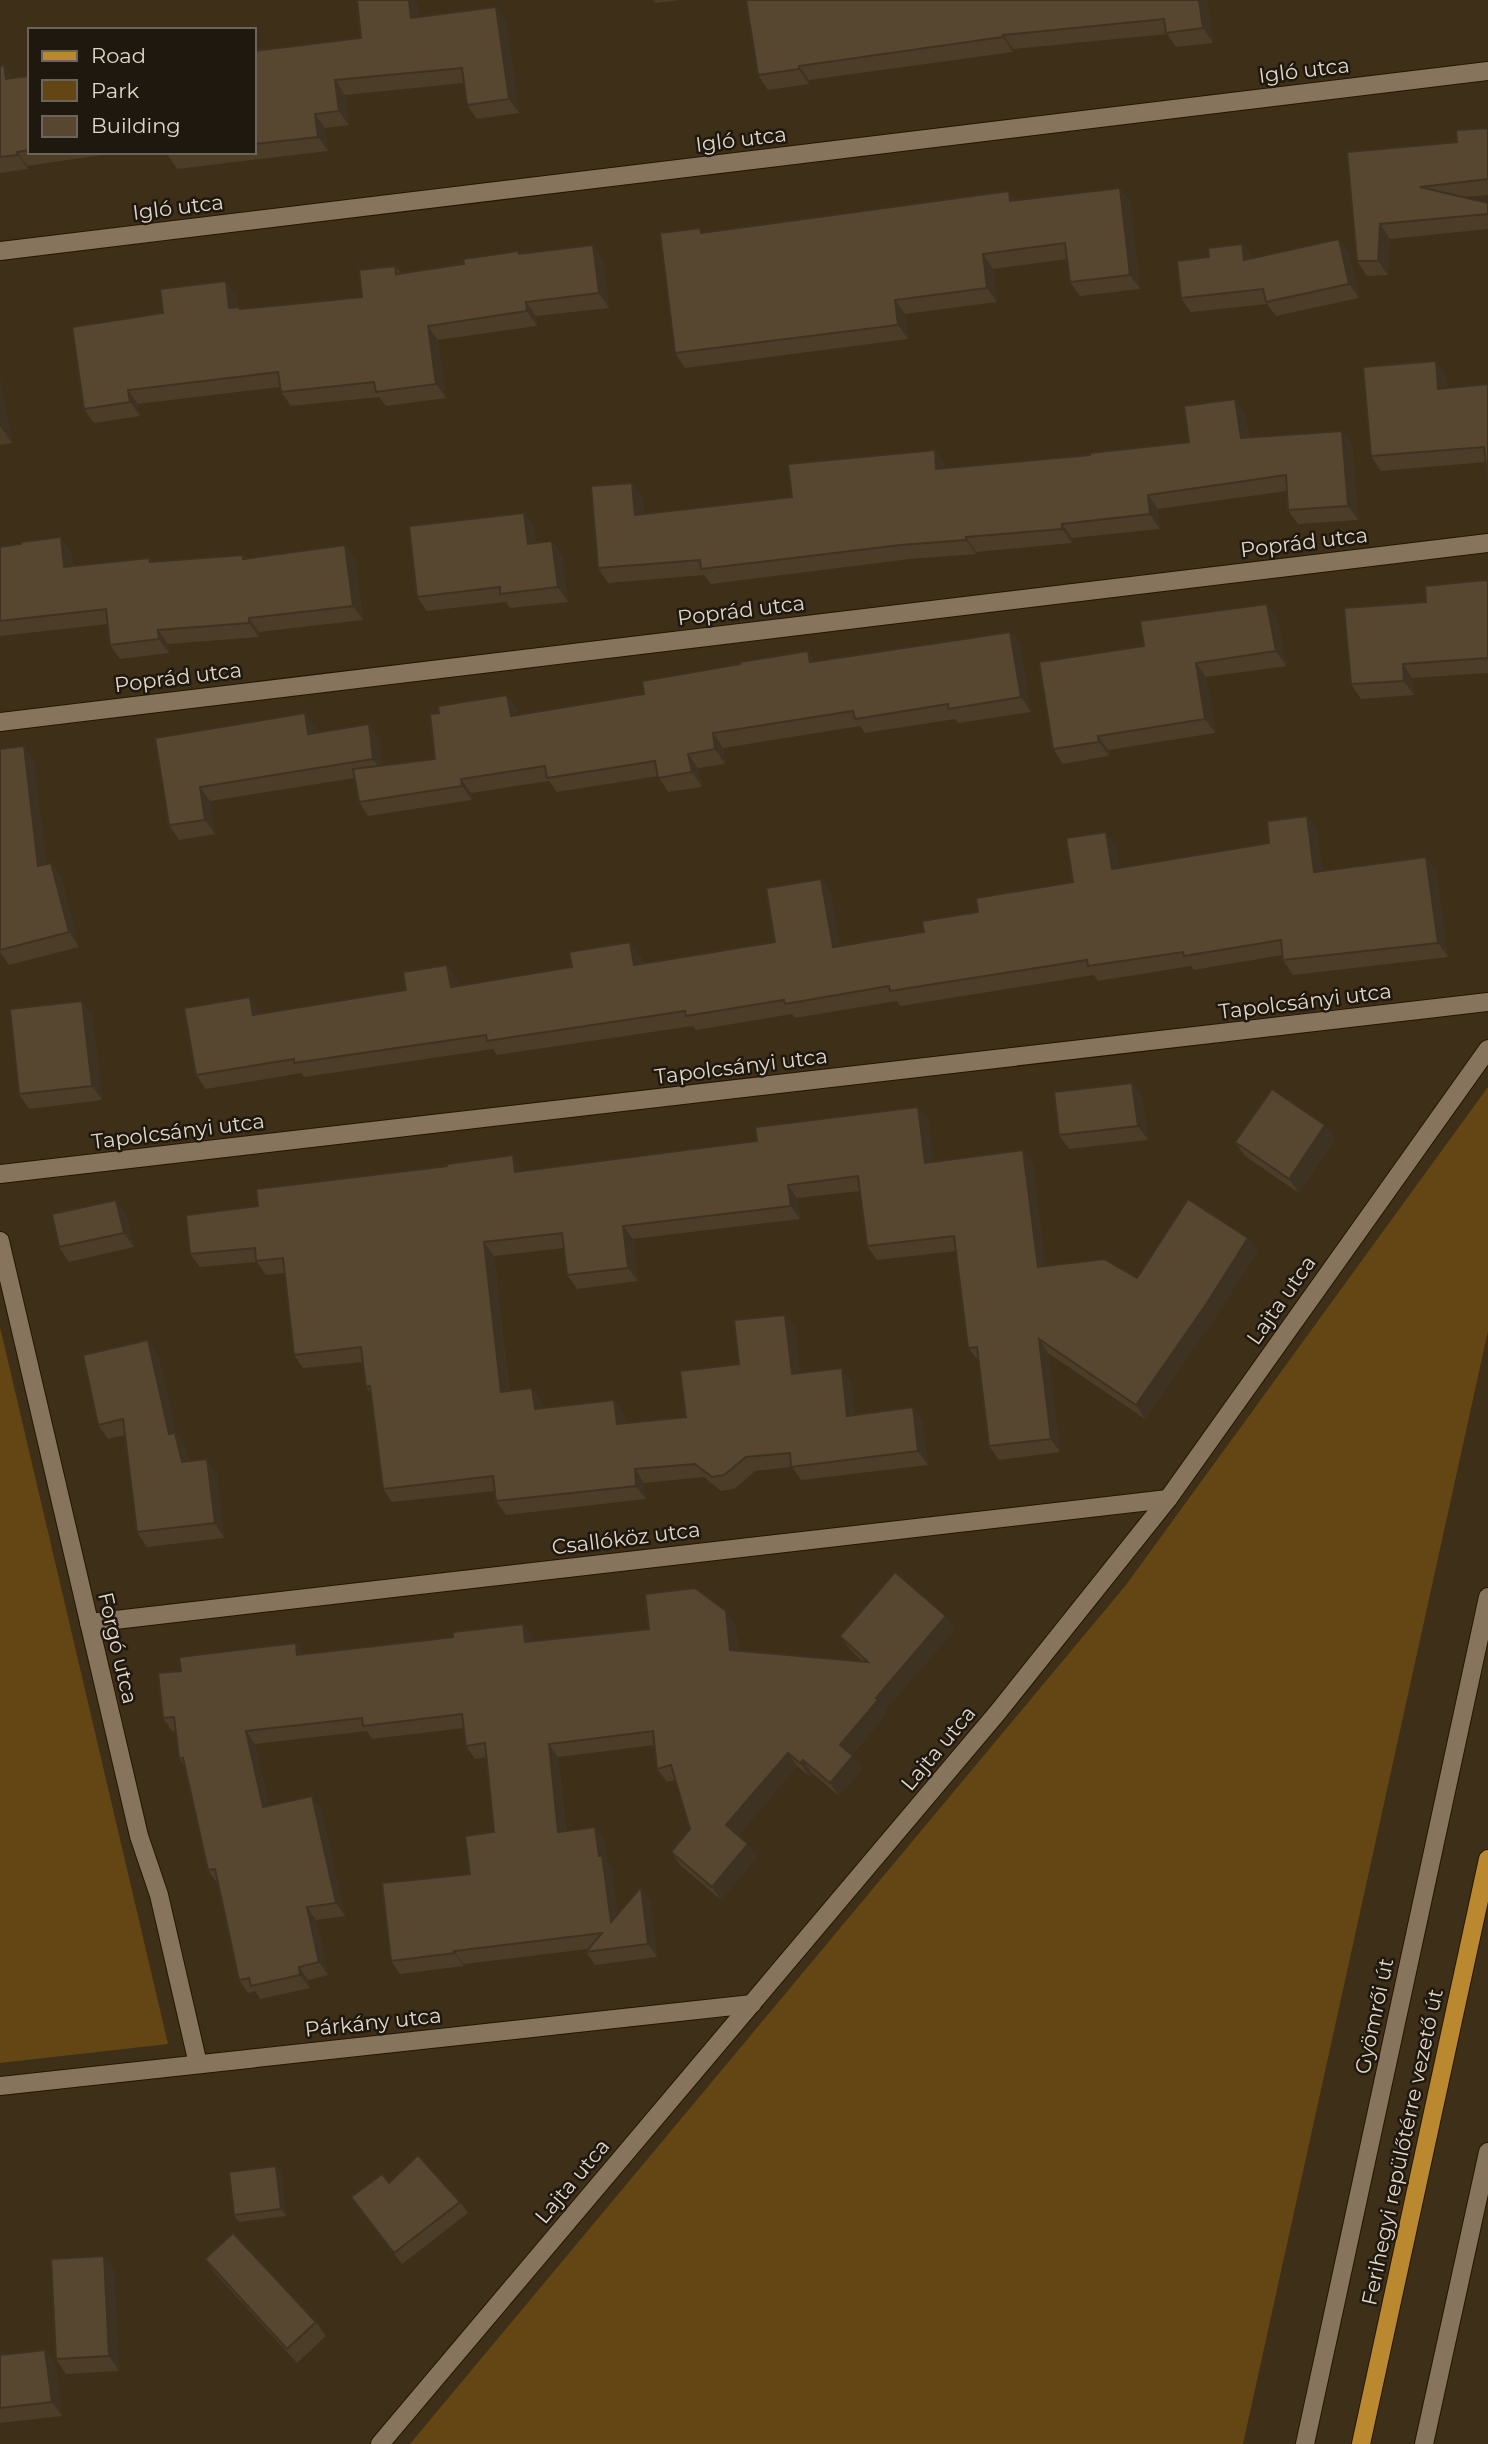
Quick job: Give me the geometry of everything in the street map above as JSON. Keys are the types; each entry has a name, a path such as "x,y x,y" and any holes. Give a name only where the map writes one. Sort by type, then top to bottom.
{"main road":[{"name":"Ferihegyi repülőtérre vezető út","path":"1362,2444 1488,1859"}],"street":[{"name":"Igló utca","path":"0,251 1488,71"},
{"name":"Poprád utca","path":"0,722 1488,543"},
{"name":"Tapolcsányi utca","path":"0,1174 1488,1002"},
{"name":"Lajta utca","path":"380,2444 998,1712 1168,1499 1488,1049"},
{"name":"Forgó utca","path":"0,1241 139,1836 159,1895 198,2064"},
{"name":"Csallóköz utca","path":"89,1623 1168,1499"},
{"name":"Gyömrői út","path":"1305,2444 1488,1597"},
{"name":"Párkány utca","path":"0,2086 752,2004"},
{"path":"1424,2444 1488,2152"}],"green space":[{"path":"1488,1087 1488,1331 1243,2444 410,2444 1126,1585"},
{"path":"0,1327 168,2044 0,2063"}],"building":[{"path":"357,0 409,0 411,18 496,7 509,99 467,105 462,68 335,80 339,111 315,114 318,137 256,144 256,51 361,38"},
{"path":"746,0 1199,0 1203,28 1166,33 1164,19 1003,35 799,66 799,69 758,75"},
{"path":"4,65 6,79 28,76 28,150 17,152 18,155 0,157 0,66"},
{"path":"1488,128 1488,179 1420,187 1488,203 1488,214 1380,224 1378,261 1357,261 1347,152 1457,142 1456,130"},
{"path":"1120,188 1130,275 1070,282 1065,243 983,254 987,288 895,300 898,325 675,353 660,233 700,228 701,233 1009,191 1010,201"},
{"path":"1339,239 1349,284 1266,302 1263,289 1181,298 1177,261 1209,257 1208,248 1242,244 1244,260"},
{"path":"593,245 599,293 526,302 527,311 428,326 436,384 376,392 374,382 281,392 278,372 128,390 130,402 84,409 72,327 163,313 160,289 226,281 229,308 240,309 362,297 359,270 395,266 396,274 464,264 463,259"},
{"path":"1436,361 1438,389 1488,384 1488,483 1484,447 1371,456 1363,367"},
{"path":"1235,399 1241,438 1342,431 1348,506 1288,510 1286,475 1148,495 1150,514 1062,524 1062,529 966,537 966,540 900,545 701,569 700,560 598,568 591,486 632,483 635,515 792,497 788,464 935,450 936,469 1090,455 1189,442 1184,406"},
{"path":"524,513 528,544 552,541 558,587 500,594 500,587 417,597 409,526"},
{"path":"61,537 64,567 149,558 150,562 243,555 243,559 345,545 353,606 249,618 249,623 158,630 159,639 110,645 106,609 0,621 0,547"},
{"path":"1488,581 1488,658 1403,664 1404,681 1351,684 1344,608 1426,602 1425,586"},
{"path":"1267,604 1276,651 1196,663 1205,719 1098,736 1099,742 1053,749 1039,662 1144,646 1140,621"},
{"path":"1010,632 1021,697 948,709 948,704 855,719 853,711 713,733 715,749 688,754 692,772 658,778 655,761 547,778 545,766 461,779 462,786 359,802 353,769 435,759 430,714 439,713 438,706 507,695 511,716 644,694 642,681 740,662 808,651 810,662"},
{"path":"305,713 308,734 369,724 373,759 200,787 205,820 169,825 155,738"},
{"path":"24,746 38,866 51,863 69,932 0,950 0,749"},
{"path":"1307,816 1314,872 1426,857 1438,943 1283,960 1281,940 1184,956 1183,952 1088,966 1087,960 890,991 889,986 785,1004 784,1000 686,1016 685,1011 487,1041 486,1035 294,1063 294,1059 196,1075 184,1008 250,997 253,1015 406,990 403,972 447,965 451,987 572,967 569,952 630,942 634,965 775,942 766,888 821,879 833,947 924,932 922,921 978,912 976,898 1073,882 1066,838 1106,832 1112,869 1269,843 1267,821"},
{"path":"82,1001 92,1086 19,1094 10,1009"},
{"path":"1132,1083 1138,1126 1059,1135 1054,1092"},
{"path":"1272,1089 1325,1125 1289,1179 1235,1142"},
{"path":"918,1107 925,1163 1023,1150 1038,1267 1104,1259 1137,1278 1188,1199 1248,1238 1205,1306 1136,1405 1039,1339 1051,1439 989,1446 977,1347 968,1348 954,1236 867,1246 858,1176 788,1185 791,1206 623,1226 628,1268 567,1275 562,1233 484,1242 501,1392 532,1388 535,1409 614,1400 617,1424 686,1417 680,1371 739,1364 734,1320 785,1315 792,1374 842,1368 847,1416 913,1407 918,1451 791,1467 790,1453 746,1457 724,1475 712,1477 695,1464 635,1469 636,1486 496,1501 493,1476 383,1489 370,1386 366,1387 361,1347 294,1355 283,1258 256,1261 255,1248 190,1254 186,1215 258,1206 256,1189 447,1166 513,1155 515,1172 757,1141 755,1127"},
{"path":"116,1200 124,1233 59,1247 52,1214"},
{"path":"148,1340 169,1434 175,1433 182,1462 207,1459 215,1523 137,1532 123,1419 98,1425 83,1355"},
{"path":"895,1572 946,1616 840,1745 853,1756 830,1783 803,1760 800,1763 788,1753 726,1825 748,1844 712,1887 671,1852 690,1829 671,1765 657,1769 653,1731 549,1744 558,1832 595,1827 599,1856 602,1855 611,1922 641,1887 648,1944 586,1952 602,1933 391,1961 382,1883 470,1874 465,1836 494,1832 485,1743 466,1746 462,1714 363,1726 362,1718 246,1731 263,1807 312,1796 336,1903 307,1907 319,1962 299,1967 300,1975 251,1986 249,1978 239,1980 215,1869 208,1870 183,1758 179,1758 174,1717 163,1718 158,1673 181,1671 179,1657 296,1643 297,1655 453,1637 453,1632 523,1624 525,1642 649,1629 645,1594 695,1588 726,1611 730,1650 868,1662 840,1636"},
{"path":"418,2155 460,2202 394,2253 351,2197 382,2174 389,2183"},
{"path":"276,2166 281,2209 234,2215 229,2172"},
{"path":"233,2233 316,2322 287,2349 205,2259"},
{"path":"104,2256 109,2356 56,2359 51,2259"},
{"path":"45,2350 52,2402 0,2408 0,2355"}]}
